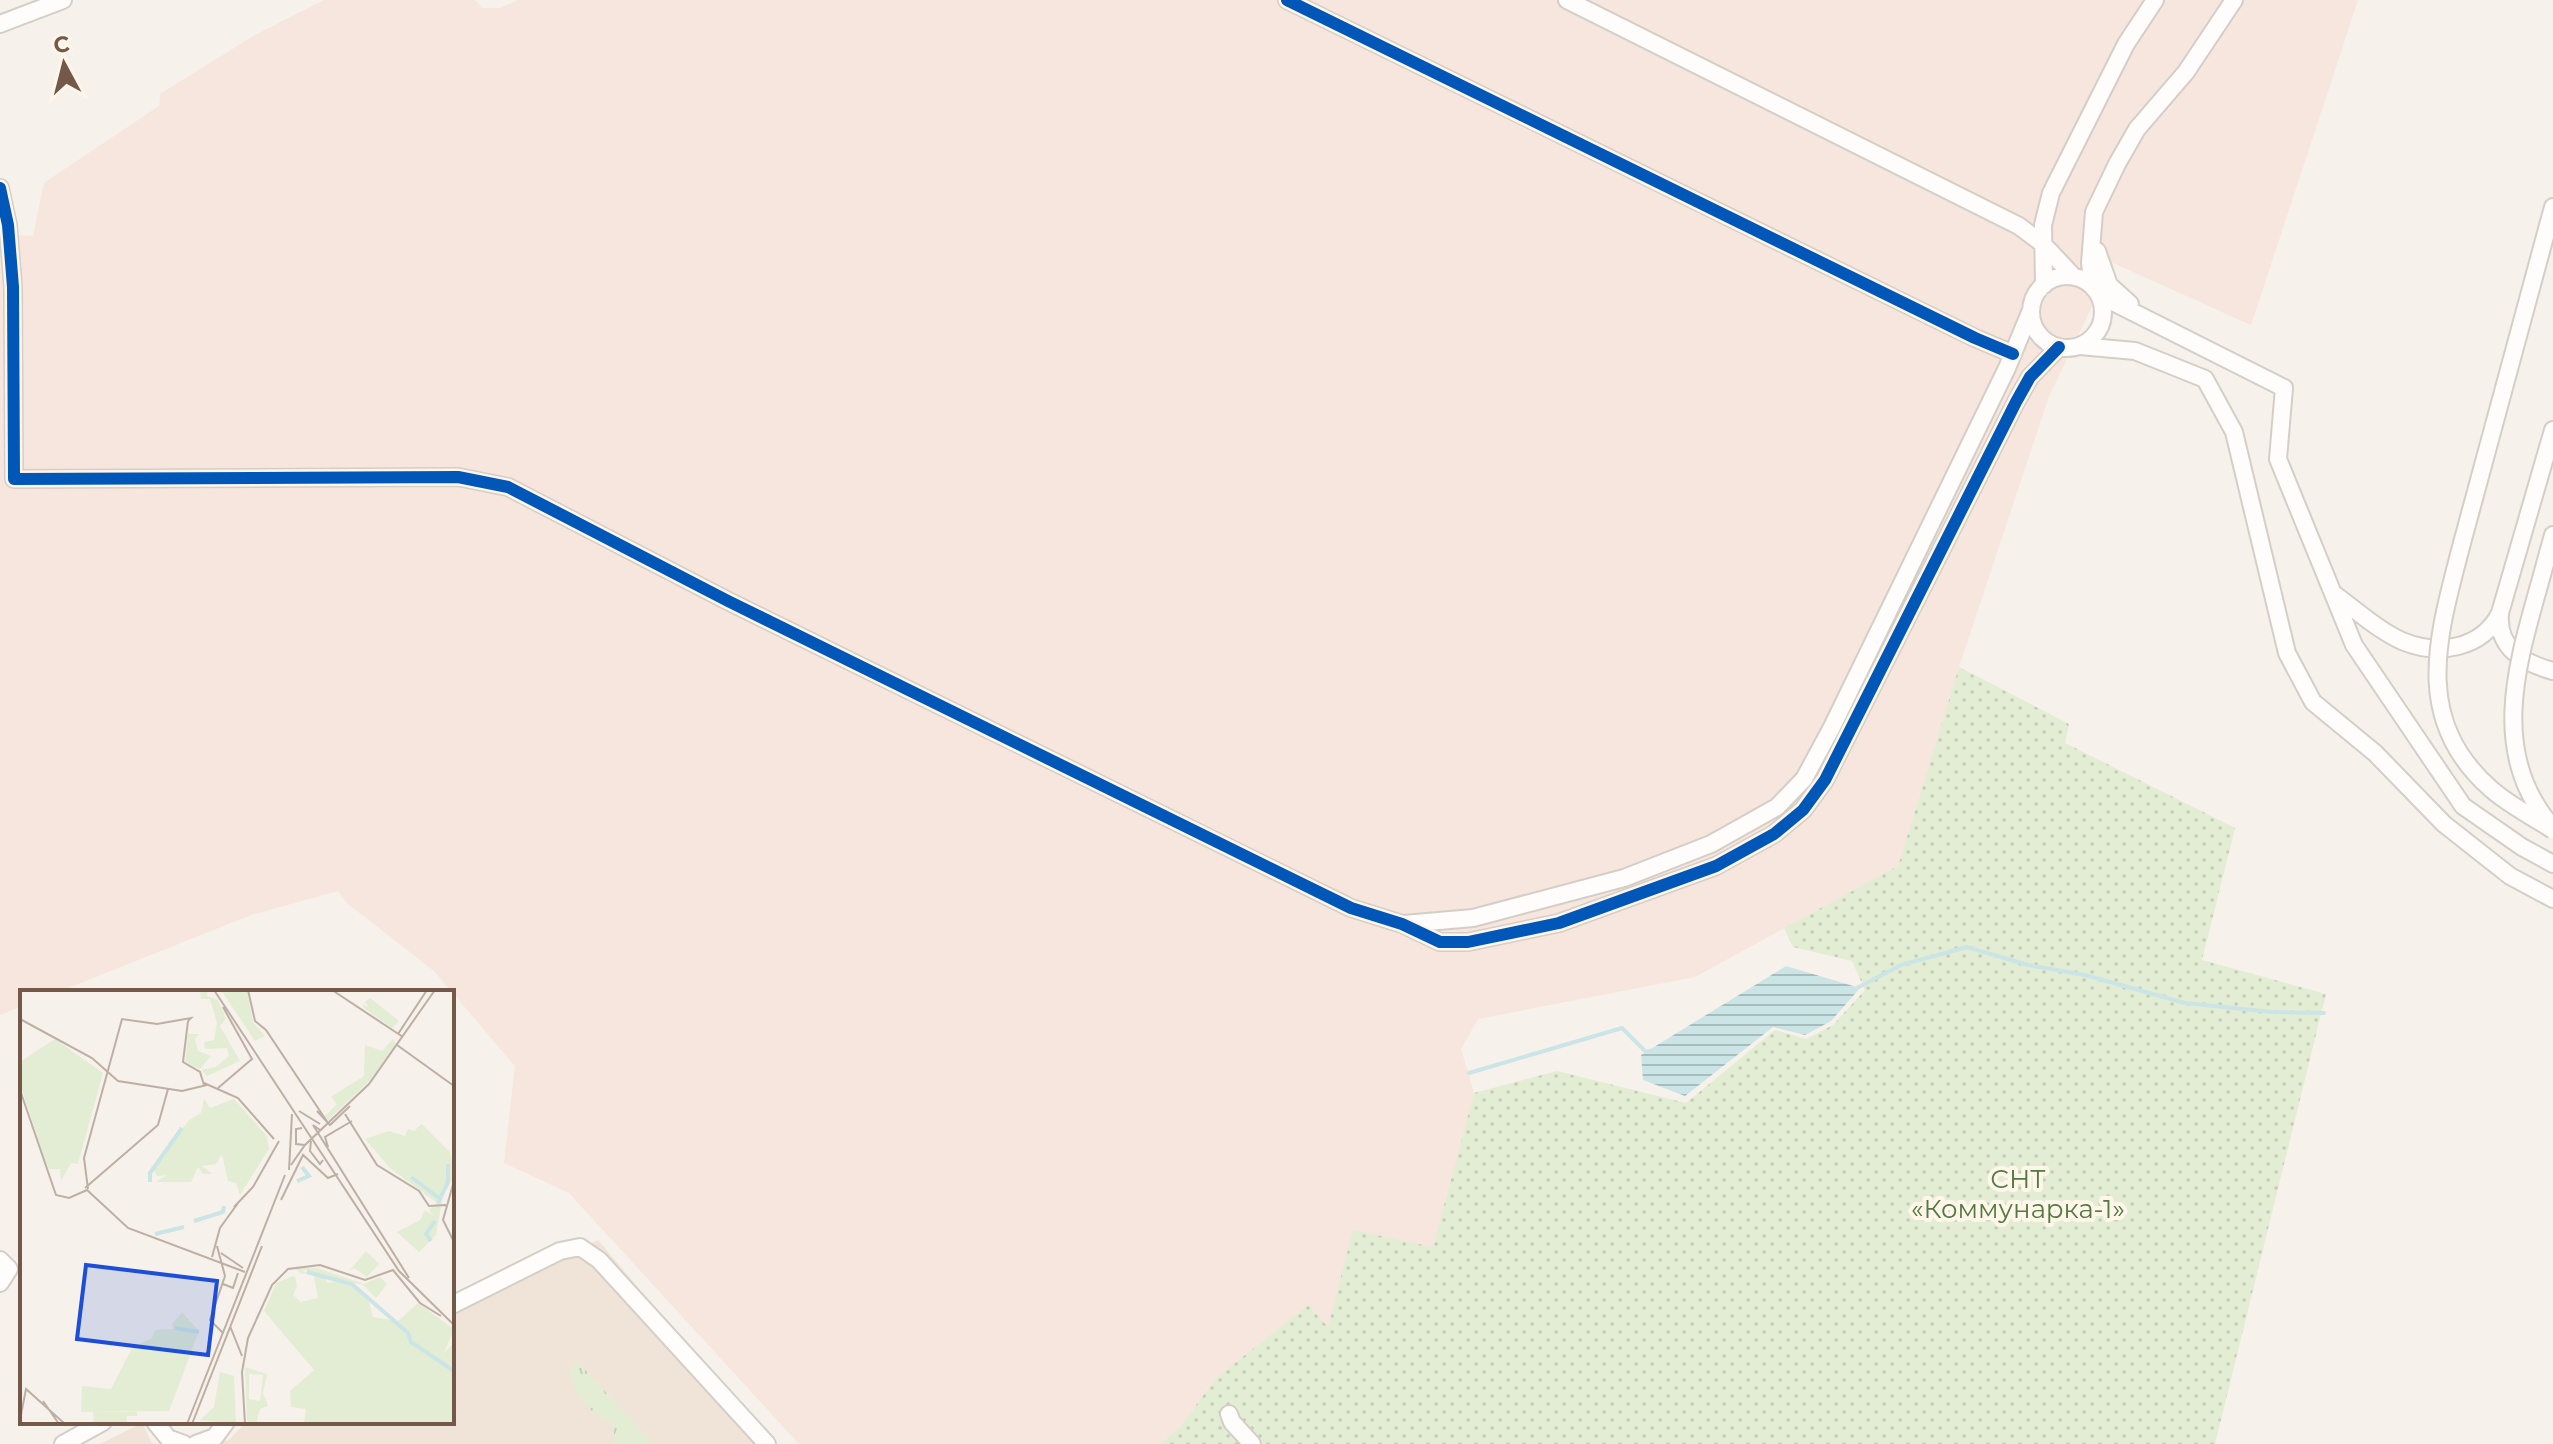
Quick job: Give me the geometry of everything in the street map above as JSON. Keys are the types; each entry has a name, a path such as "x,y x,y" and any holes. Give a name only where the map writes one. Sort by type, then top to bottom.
{"street":[{"path":"0,24 63,0"},
{"path":"1287,0 2013,354"},
{"path":"1567,0 2019,226 2043,244 2074,277 2096,291 2284,388 2278,459 2354,645 2463,806 2522,847 2553,864"},
{"path":"2044,285 2043,225 2051,193 2126,44 2155,0"},
{"path":"2080,346 2089,341 2101,325 2103,305 2096,291 2090,263 2094,212 2137,129 2186,72 2234,0"},
{"path":"0,188 8,225 13,287 14,479 458,477 508,487 728,601 1351,908 1402,924 1440,942 1468,942 1559,923 1716,866 1774,834 1803,810 1825,780 2016,402 2030,377 2059,347"},
{"path":"2553,207 2462,543 2438,647 2438,704 2445,726 2469,768 2485,784 2553,828"},
{"path":"2094,212 2096,249 2109,285 2151,320"},
{"path":"1402,924 1473,918 1624,878 1711,844 1777,807 1804,779 1832,727 2013,354 2033,300 2044,285 2062,277 2074,277"},
{"path":"2031,310 2035,329 2041,337 2059,347 2135,351 2205,379 2234,432 2287,653 2313,702 2375,753 2444,824 2510,876 2553,899"},
{"path":"2333,593 2403,641 2432,648 2456,647 2477,640 2494,626 2500,613 2553,430"},
{"path":"2553,535 2519,659 2511,724 2524,781 2533,802 2553,828"},
{"path":"2500,613 2500,629 2509,648 2524,661 2553,671"},
{"path":"454,1304 560,1251 580,1247 599,1260 767,1444"},
{"path":"0,1260 9,1269 0,1283"},
{"path":"1229,1414 1252,1444"},
{"path":"63,1444 99,1424"},
{"path":"157,1424 168,1438 184,1444"},
{"path":"196,1444 215,1437 225,1424"},
{"path":"225,1424 232,1444"}],"shaded area":[{"path":"324,0 475,0 482,8 500,8 518,0 2358,0 2251,325 2113,263 2049,396 1959,667 1898,866 1695,977 1478,1019 1461,1049 1474,1093 1433,1248 1328,1328 1308,1305 1216,1378 1180,1427 1160,1444 799,1444 569,1193 504,1163 515,1066 454,994 454,990 347,903 338,891 251,915 63,990 20,990 20,1007 0,1015 0,234 33,236 44,183 159,106 160,94 255,35"},
{"path":"598,1240 770,1444 218,1444 230,1439 244,1424 454,1424 454,1312"},
{"path":"142,1424 152,1443 156,1444 100,1444"}],"green space":[{"name":"СНТ «Коммунарка-1»","path":"1959,667 2069,724 2065,743 2235,828 2202,960 2326,994 2215,1444 1160,1444 1180,1427 1216,1378 1308,1305 1328,1327 1353,1230 1433,1247 1474,1093 1557,1071 1686,1103 1775,1030 1806,1039 1833,1025 1865,990 1852,961 1793,947 1784,928 1898,866"},
{"path":"579,1363 653,1444 614,1444 614,1427 581,1400 573,1385 570,1368"}],"water":[{"path":"1786,966 1860,988 1831,1021 1805,1035 1773,1027 1685,1096 1643,1080 1641,1055"}],"waterway":[{"path":"1857,988 1901,965 1967,947 2185,1003 2272,1012 2324,1013"},
{"path":"1469,1073 1622,1028 1646,1052 1650,1051"}],"cycle path":[{"path":"1287,0 2013,354"},
{"path":"0,188 8,225 13,287 14,479 458,477 508,487 728,601 1351,908 1402,924 1440,942 1468,942 1559,923 1716,866 1774,834 1803,810 1825,780 2016,402 2030,377 2059,347"}]}
